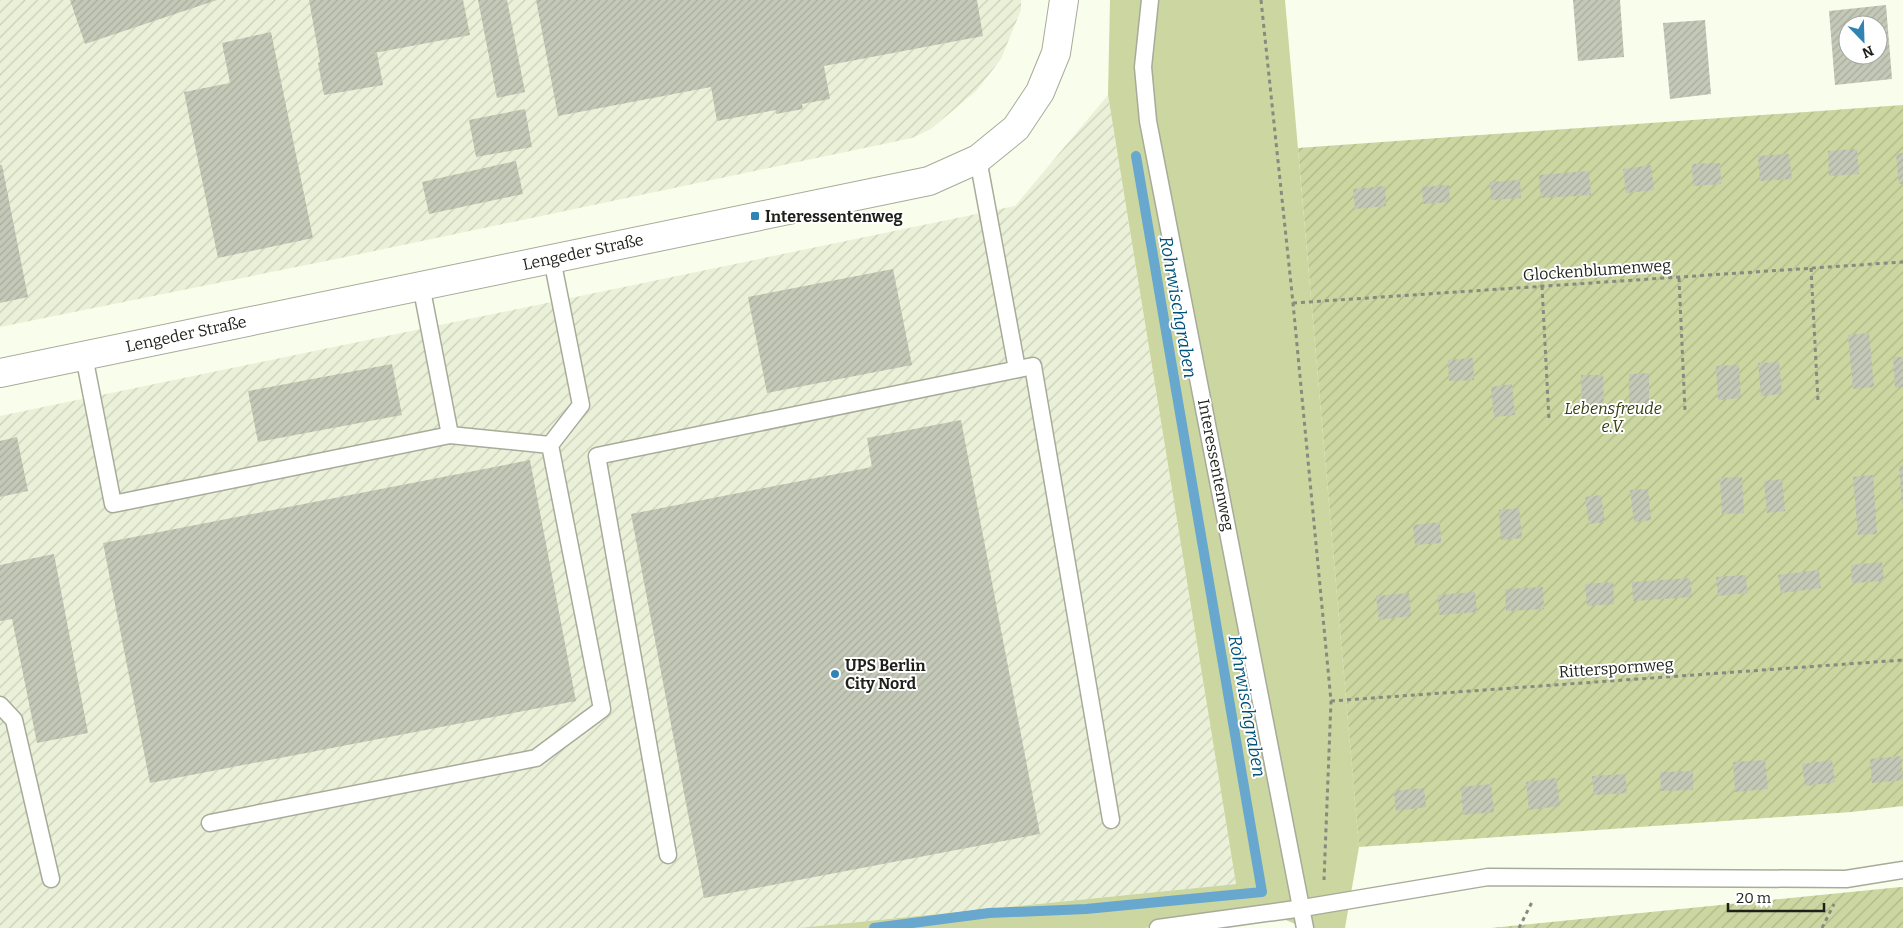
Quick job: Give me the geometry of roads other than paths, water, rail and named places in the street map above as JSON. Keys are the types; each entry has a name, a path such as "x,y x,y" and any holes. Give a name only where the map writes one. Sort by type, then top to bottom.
{"street":[{"name":"Lengeder Straße","path":"0,373 929,181 978,159 1016,128 1040,92 1056,53 1064,0"}],"lane":[{"name":"Interessentenweg","path":"1150,0 1143,68 1148,121 1303,908 1305,928"},
{"path":"978,159 1017,369"},
{"path":"210,823 536,758 602,709 550,445 581,405 552,259"},
{"path":"421,286 450,435"},
{"path":"84,356 113,504 450,435 550,445"},
{"path":"668,855 597,456 1033,366 1111,820"},
{"path":"0,705 14,720 51,879"},
{"path":"1158,928 1303,908 1488,877 1846,879 1903,870"}],"waterway":[{"name":"Rohrwischgraben","path":"874,928 989,913 1086,909 1262,892 1136,156"}],"place":[{"name":"Interessentenweg","path":"755,216"},
{"name":"UPS Berlin City Nord","path":"835,674"}],"park label":[{"name":"Lebensfreude e.V.","path":"1613,417"}]}
